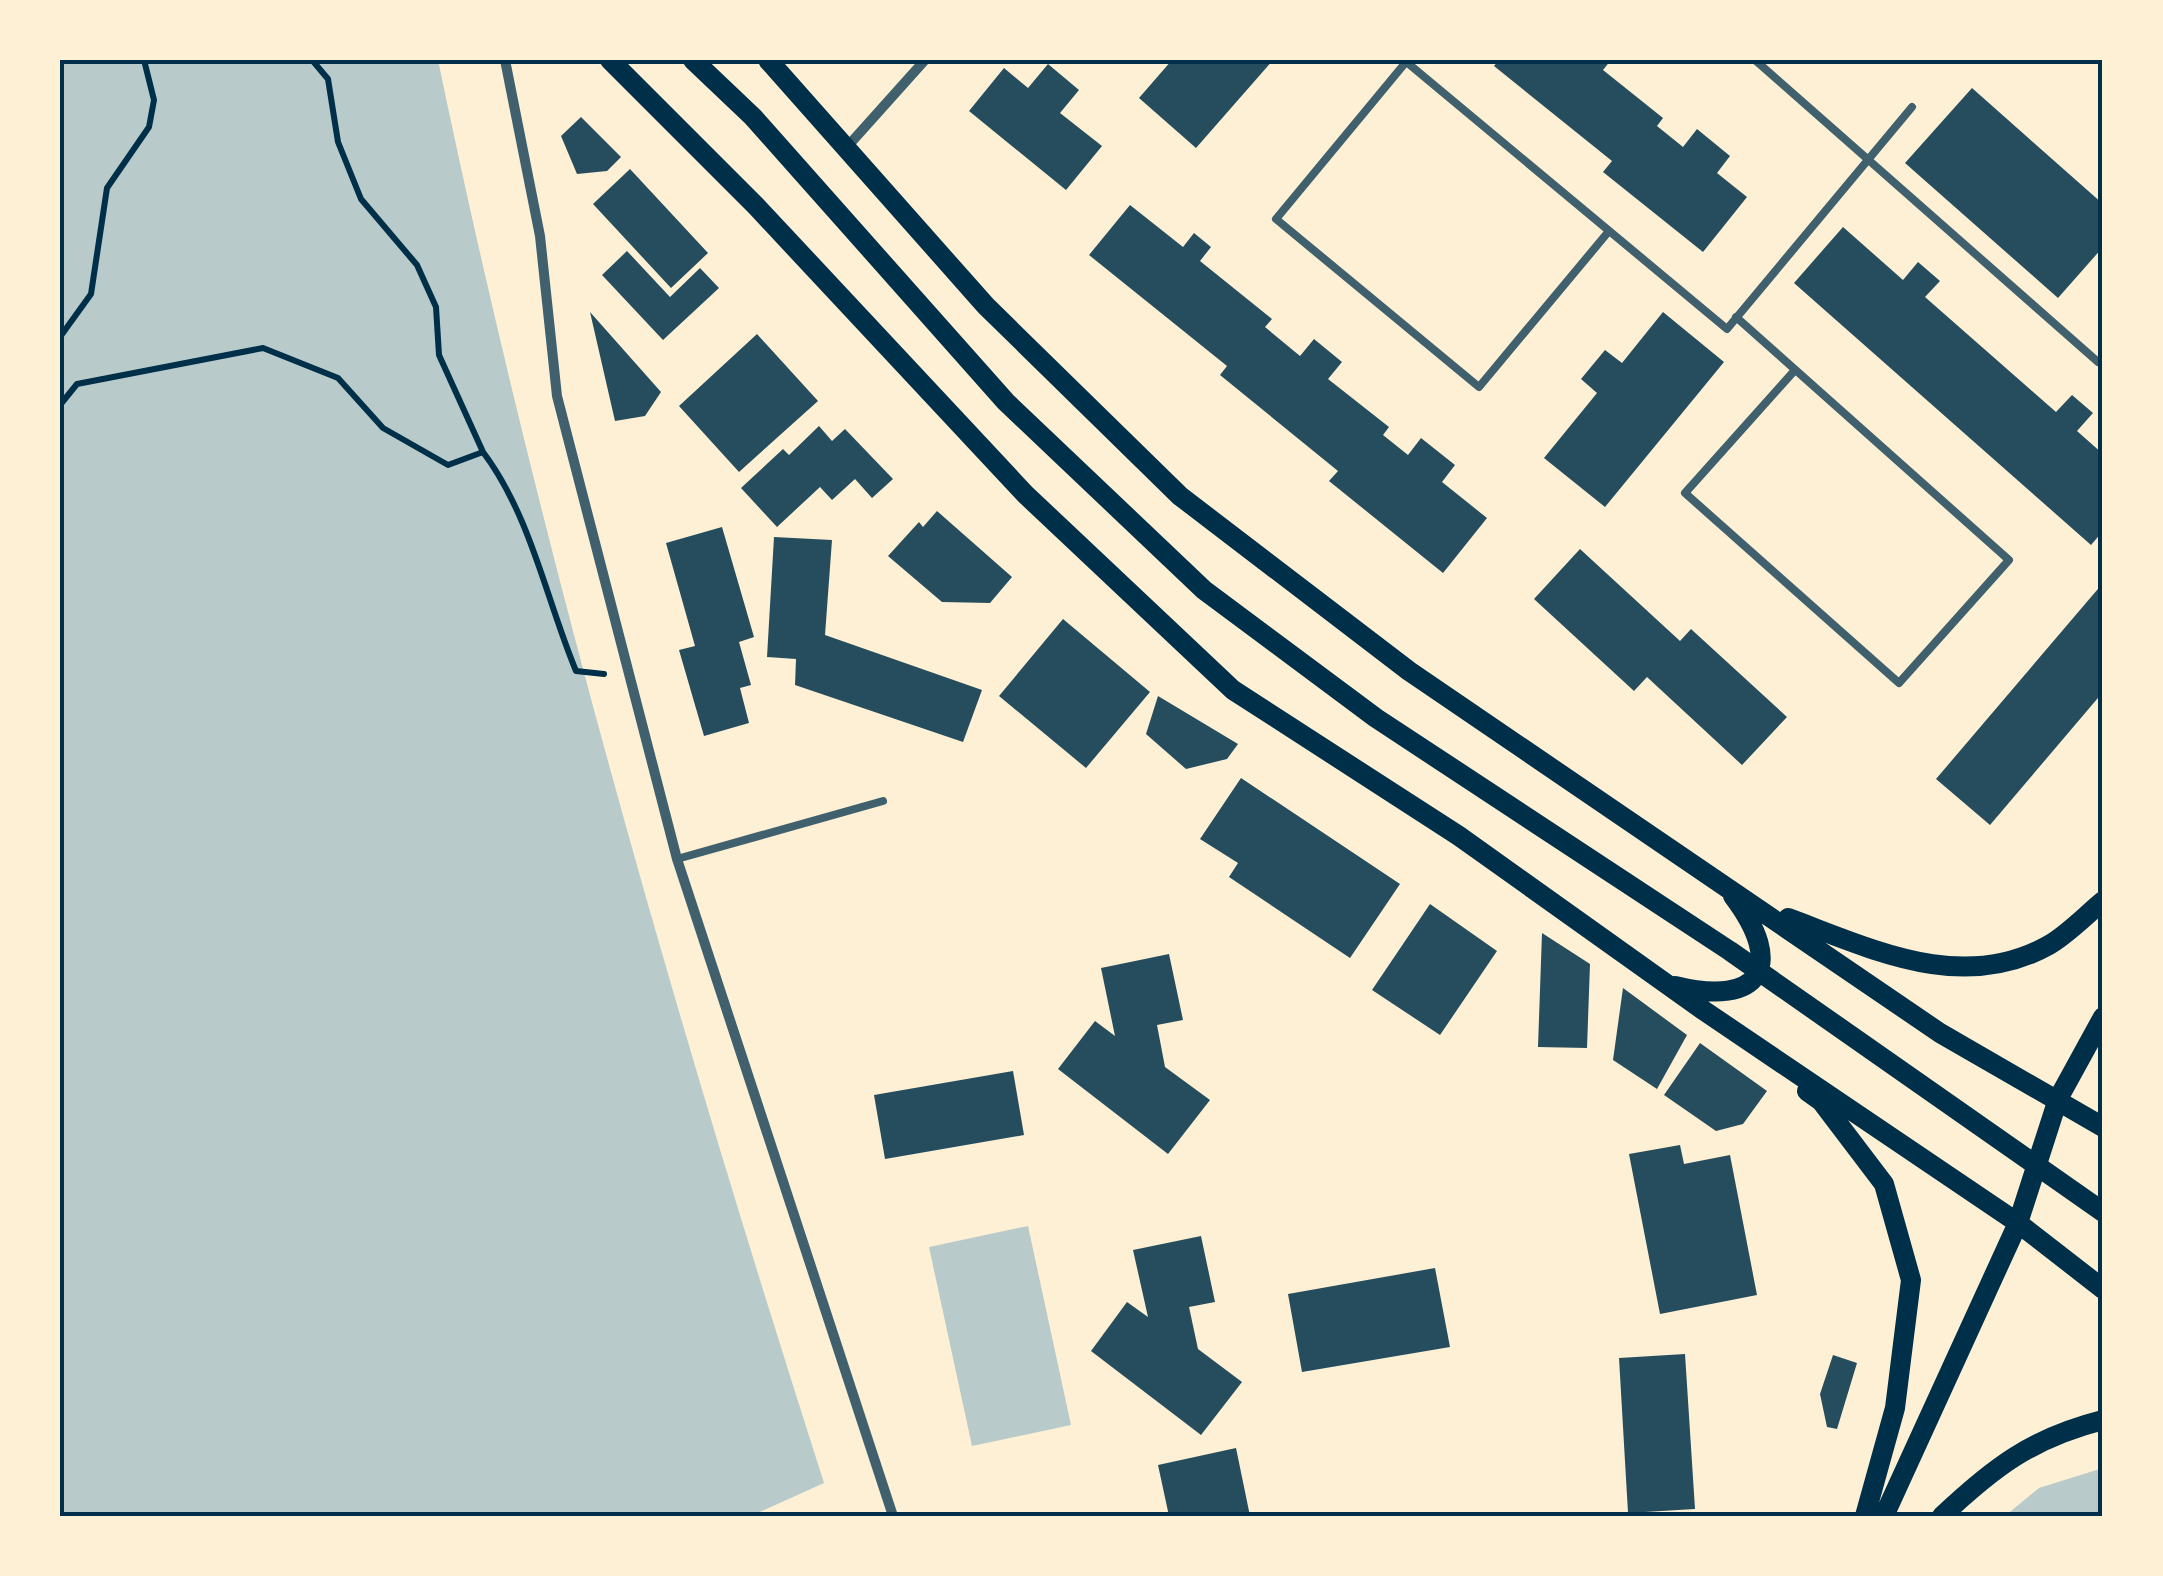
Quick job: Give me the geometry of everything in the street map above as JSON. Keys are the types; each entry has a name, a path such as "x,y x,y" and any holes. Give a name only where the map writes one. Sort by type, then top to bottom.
{"main road":[{"path":"610,60 756,206 1025,494 1233,690 1460,836 1668,984 1821,1101 1884,1184 1911,1280 1895,1408 1865,1516"},
{"path":"693,60 753,117 1006,402 1204,590 1376,718 1730,951 2103,1212"},
{"path":"768,60 986,306 1180,496 1409,671 1940,1034 2103,1128"},
{"path":"1668,984 1728,993 1757,974 1762,943 1725,884"},
{"path":"1758,907 1929,968 1992,966 2049,945 2103,901"},
{"path":"1703,1010 2018,1223 2103,1289"},
{"path":"1884,1516 2018,1223 2058,1099 2103,1018"},
{"path":"1942,1516 1994,1468 2055,1432 2103,1420"}],"street":[{"path":"505,60 540,236 556,396 677,859 893,1516"},
{"path":"847,147 924,60"}],"lane":[{"path":"1755,60 2098,362"},
{"path":"1609,231 1479,388 1276,218 1405,61 1727,329 1912,107"},
{"path":"1736,317 2009,560 1899,683 1685,493 1795,370"},
{"path":"677,859 883,801"}],"path":[{"path":"60,337 91,294 107,188 148,127 154,100 144,60"},
{"path":"312,60 328,79 338,142 361,200 417,265 436,307 438,355 531,544 576,672 630,676"},
{"path":"60,404 78,384 263,348 338,378 383,428 448,465 483,452"}],"shaded area":[{"path":"60,60 438,60 519,420 612,777 714,1131 824,1483 751,1516 60,1516"},
{"path":"1028,1226 1071,1425 972,1446 929,1247"},
{"path":"2103,1468 2103,1516 2005,1516 2039,1488"}],"building":[{"path":"1172,60 1273,60 1196,148 1139,98"},
{"path":"1499,60 1611,60 1603,70 1663,118 1657,126 1683,147 1697,129 1730,156 1717,173 1747,197 1703,252 1603,172 1612,161 1494,66"},
{"path":"1048,64 1079,90 1060,113 1102,146 1066,190 969,111 1004,68 1028,88"},
{"path":"1972,88 2103,204 2103,247 2058,298 1905,163"},
{"path":"581,117 621,157 607,171 577,174 561,136"},
{"path":"630,169 708,253 671,288 593,204"},
{"path":"1130,205 1183,247 1194,233 1211,247 1200,261 1272,319 1265,327 1300,356 1314,339 1342,362 1328,379 1389,427 1383,435 1408,455 1421,438 1455,465 1442,482 1487,518 1443,573 1329,481 1338,471 1220,375 1227,366 1089,255"},
{"path":"1843,227 1903,280 1918,262 1940,281 1925,297 2056,412 2072,395 2093,413 2077,431 2103,454 2103,531 2091,545 1794,283"},
{"path":"627,251 670,297 700,268 719,288 663,340 602,275"},
{"path":"590,312 661,392 645,416 615,421"},
{"path":"1663,312 1724,362 1605,507 1544,458 1597,393 1581,379 1605,350 1622,363"},
{"path":"757,334 818,401 739,472 679,406"},
{"path":"819,426 832,441 845,429 893,479 872,498 855,479 832,500 820,487 777,527 741,488 783,449 789,455"},
{"path":"937,511 1012,577 990,603 942,602 888,556 919,522 923,527"},
{"path":"722,527 754,637 739,642 751,685 740,688 749,723 704,736 679,650 695,646 666,543"},
{"path":"774,537 832,540 825,635 982,690 963,742 795,685 796,659 767,657"},
{"path":"1580,549 1680,641 1691,629 1787,717 1742,765 1647,677 1634,691 1534,599"},
{"path":"2103,583 2103,692 1990,825 1936,779"},
{"path":"1063,619 1150,692 1086,768 999,696"},
{"path":"1158,696 1238,744 1227,759 1186,769 1146,734"},
{"path":"1241,778 1400,884 1350,958 1229,877 1238,863 1200,839"},
{"path":"1430,904 1497,951 1440,1035 1372,990"},
{"path":"1542,933 1590,964 1587,1048 1538,1047"},
{"path":"1169,954 1183,1020 1157,1025 1165,1067 1210,1100 1168,1154 1058,1069 1095,1021 1115,1036 1101,968"},
{"path":"1623,988 1687,1035 1657,1089 1613,1060"},
{"path":"1700,1043 1767,1091 1743,1124 1716,1131 1664,1095"},
{"path":"1013,1071 1024,1135 885,1159 874,1095"},
{"path":"1680,1145 1684,1164 1730,1155 1757,1295 1660,1314 1629,1154"},
{"path":"1201,1236 1215,1302 1189,1307 1198,1349 1242,1382 1201,1435 1091,1351 1127,1302 1148,1317 1133,1250"},
{"path":"1435,1268 1450,1347 1302,1372 1288,1294"},
{"path":"1685,1354 1695,1509 1628,1513 1619,1358"},
{"path":"1833,1355 1857,1363 1837,1429 1827,1427 1820,1394"},
{"path":"1236,1448 1250,1516 1169,1516 1158,1465"}]}
